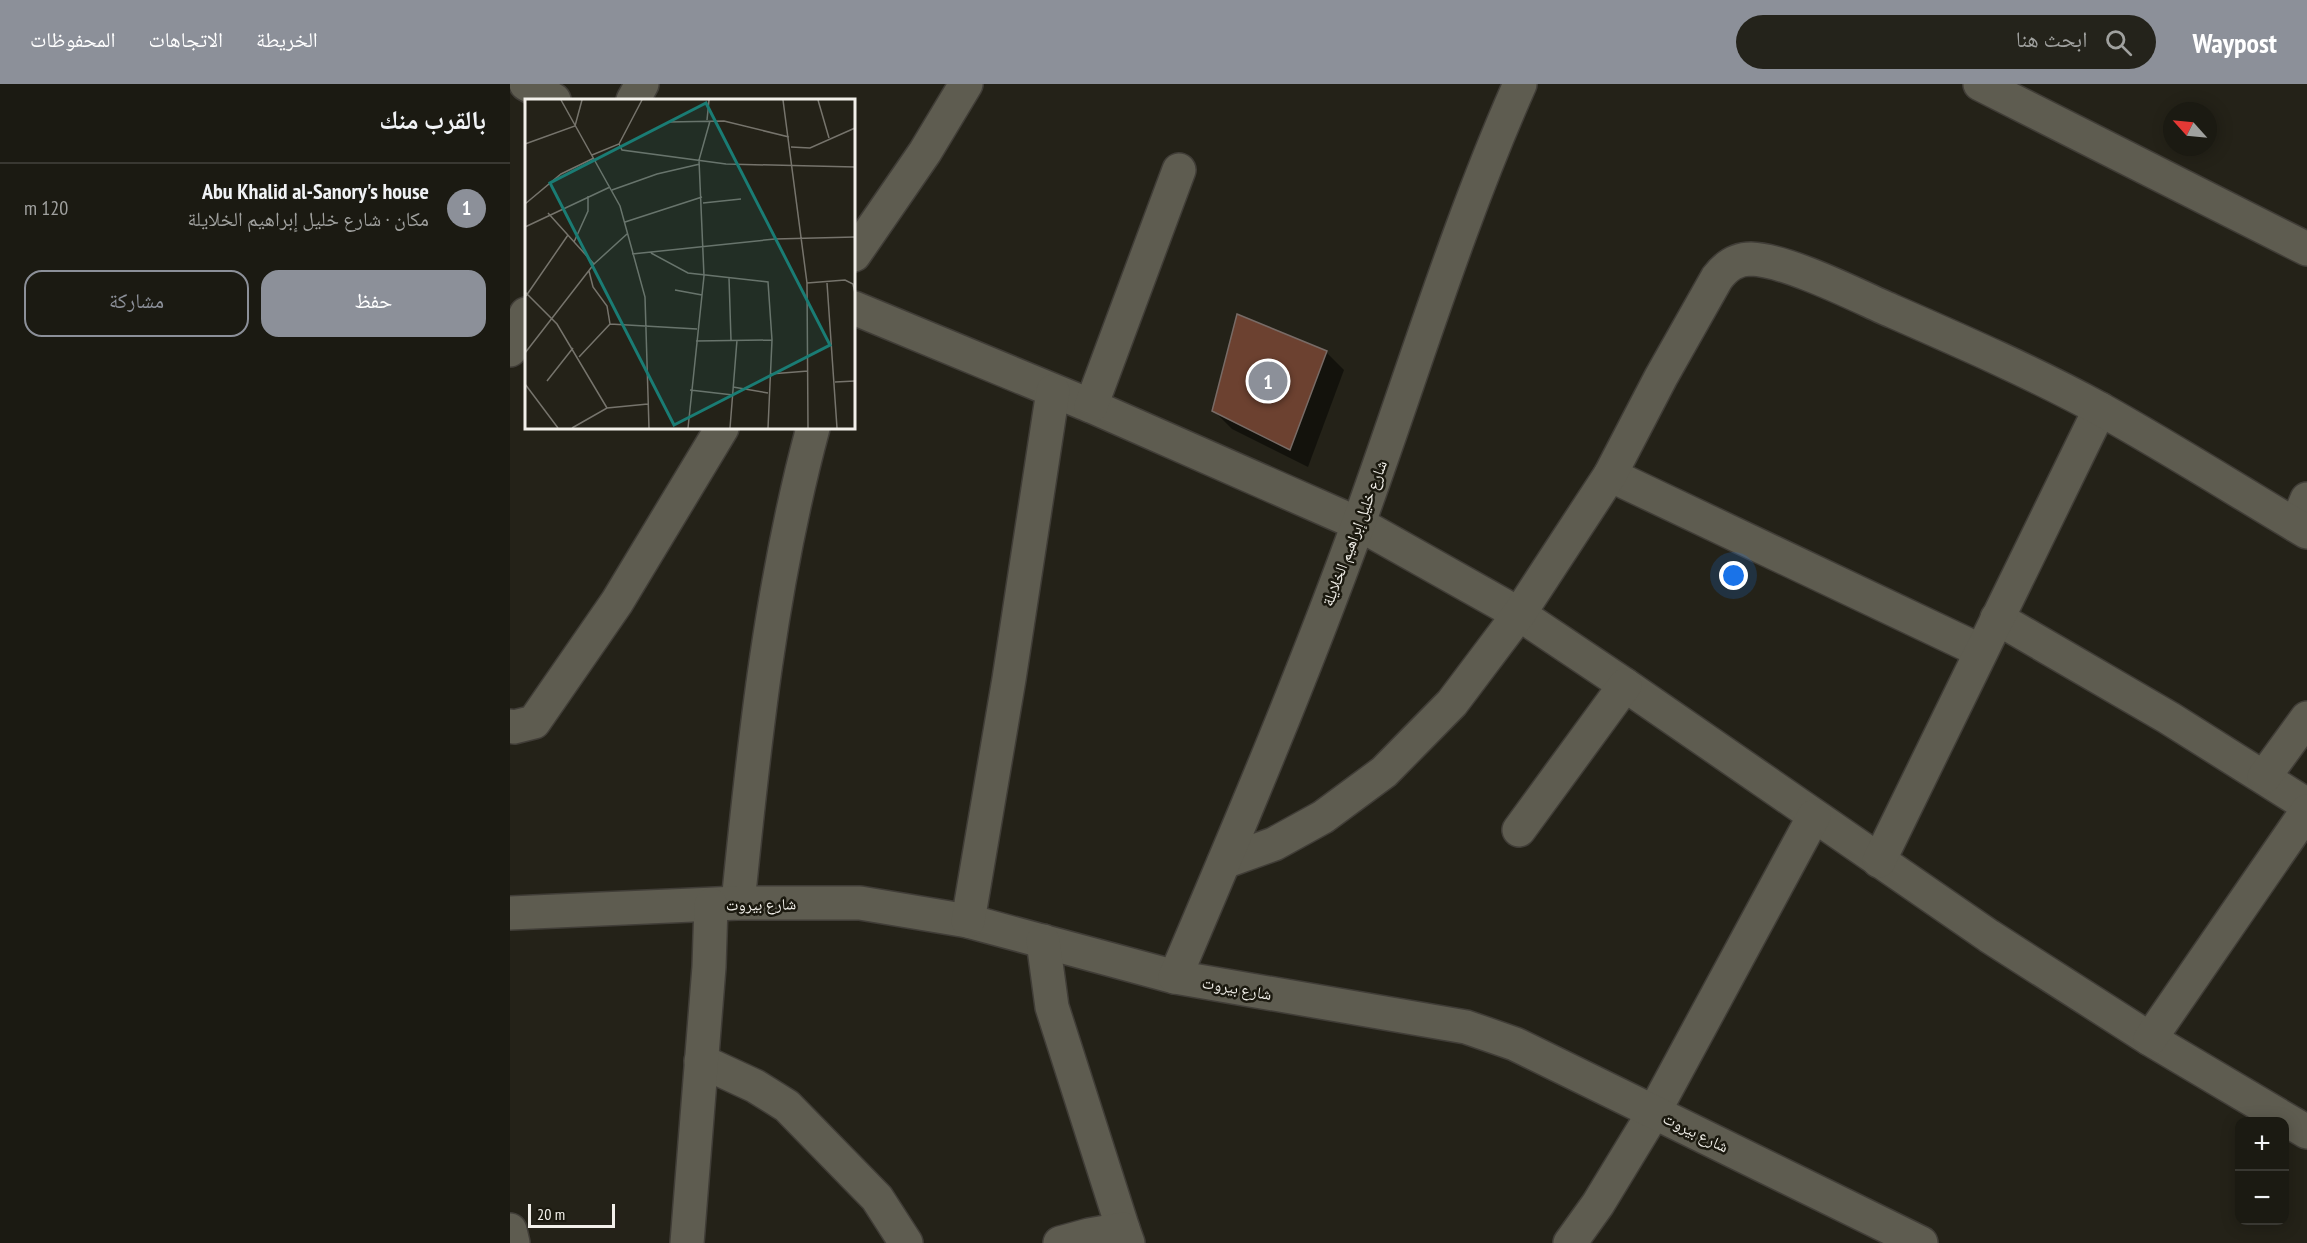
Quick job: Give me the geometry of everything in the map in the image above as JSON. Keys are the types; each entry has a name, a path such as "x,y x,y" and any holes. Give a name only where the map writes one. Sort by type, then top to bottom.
{"street":[{"path":"526,84 552,99"},
{"path":"634,99 642,84"},
{"path":"855,254 919,161 966,84"},
{"name":"شارع خليل إبراهيم الخلايلة","path":"1175,977 1224,862 1359,524 1480,184 1520,84"},
{"path":"1980,84 2307,249"},
{"path":"1090,406 1179,170"},
{"path":"1224,862 1274,844 1323,817 1384,772 1452,703 1519,614 1610,475 1661,377 1718,278 1726,267 1736,262 1749,259 1764,260 1788,268 1856,295 1984,352 2100,409 2303,519"},
{"path":"855,308 1090,406 1359,524 1519,614 1626,685 1989,936 2150,1039 2307,1132"},
{"path":"510,350 525,316"},
{"path":"968,921 1011,668 1053,391"},
{"path":"1879,861 2100,409"},
{"path":"510,726 534,722 617,602 721,429"},
{"path":"687,1243 701,1061 725,904 776,587 801,471 813,429"},
{"path":"1610,475 1981,651"},
{"path":"1997,618 2169,718 2307,805"},
{"path":"1519,830 1626,685"},
{"path":"2264,777 2307,718"},
{"path":"2150,1039 2307,811"},
{"path":"1570,1243 1598,1204 1654,1112 1814,816"},
{"name":"شارع بيروت","path":"510,913 725,904 860,903 968,921 1175,977 1466,1027 1515,1044 1921,1243"},
{"path":"1043,941 1052,1007 1126,1236 1089,1235 1060,1243"},
{"path":"701,1061 755,1086 788,1106 877,1198 906,1243"},
{"path":"510,1230 513,1243"}],"building":[{"path":"1237,314 1327,351 1290,450 1212,411"}],"place":[{"name":"Abu Khalid al-Sanory's house","path":"1268,381"}]}
